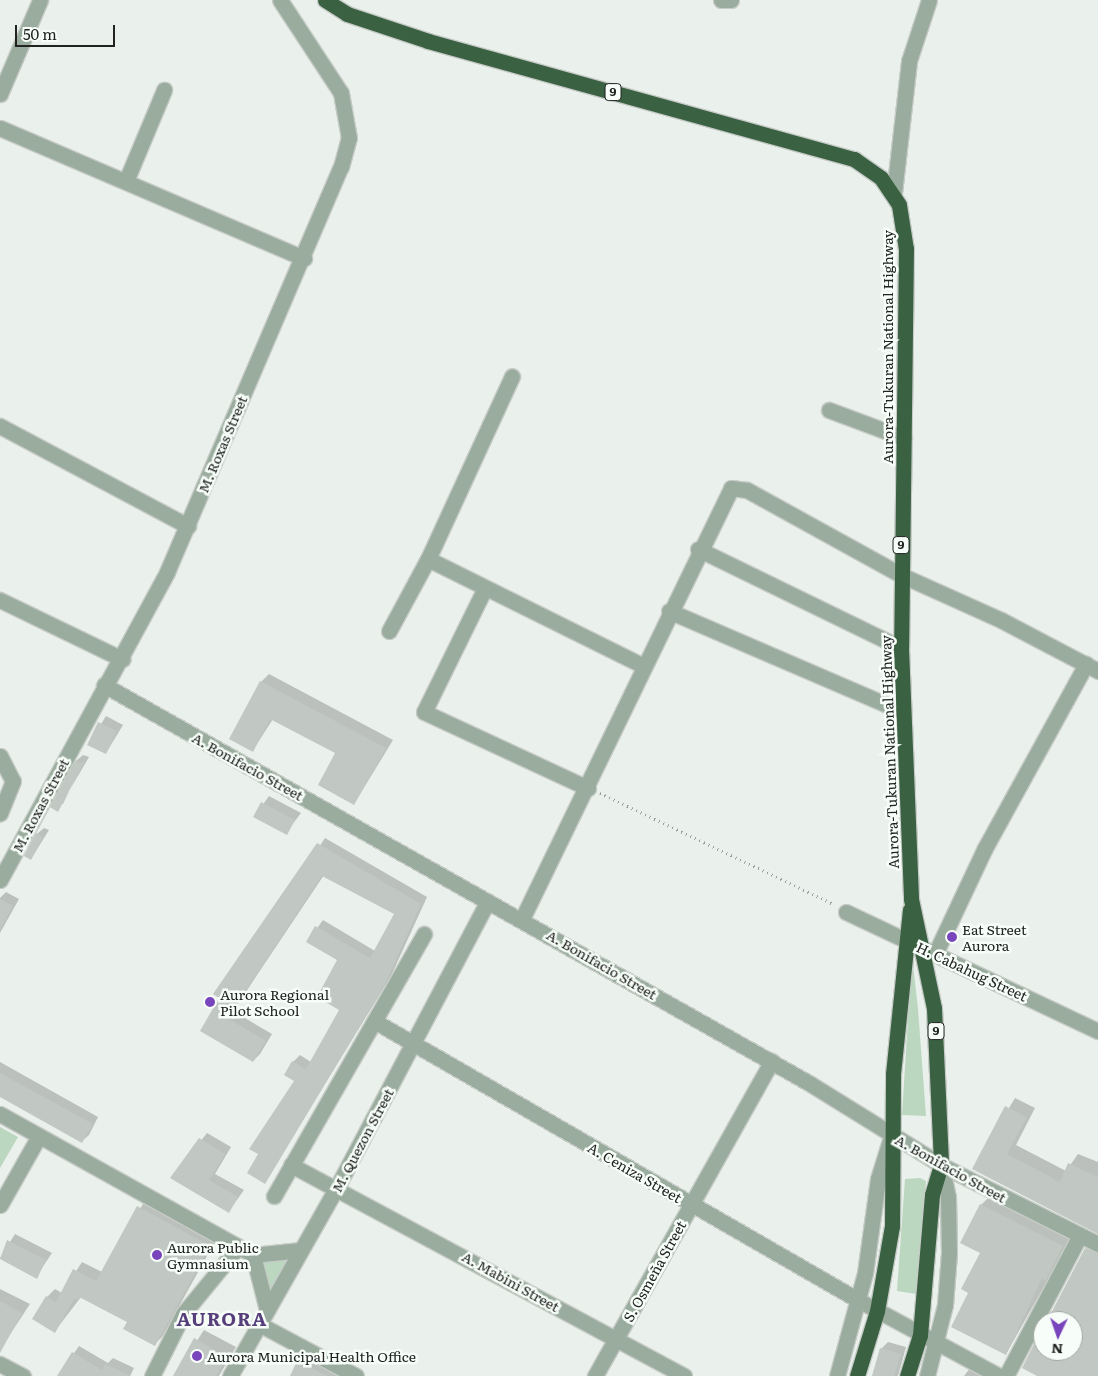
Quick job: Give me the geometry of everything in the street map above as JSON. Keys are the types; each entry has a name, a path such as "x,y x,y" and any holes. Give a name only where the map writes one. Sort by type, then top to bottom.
{"highway":[{"name":"Aurora-Tukuran National Highway","path":"324,0 347,14 428,41 836,153 870,168 894,193 904,224 906,249 901,648 912,899 920,945 928,963 934,1008 941,1165 932,1195 920,1335 907,1376"},
{"name":"Aurora-Tukuran National Highway","path":"857,1376 877,1311 892,1226 891,1135 906,941 912,899"}],"street":[{"path":"0,94 40,0"},
{"name":"M. Roxas Street","path":"0,880 104,685 122,659 188,526 304,258 349,138 341,93 280,0"},
{"path":"721,0 730,0"},
{"path":"894,193 909,61 929,0"},
{"path":"126,181 164,90"},
{"path":"0,128 304,258"},
{"path":"388,632 428,559 512,376"},
{"path":"829,410 904,438"},
{"path":"0,426 188,526"},
{"path":"522,918 588,788 725,493 738,488 901,575 1092,667 985,848 936,952"},
{"path":"698,549 901,648"},
{"path":"428,559 644,666"},
{"path":"485,588 424,712 588,788"},
{"path":"0,600 122,659"},
{"path":"669,611 903,712"},
{"name":"A. Bonifacio Street","path":"104,685 488,901 522,918 772,1062 941,1165 1098,1244"},
{"path":"0,756 13,781 0,814"},
{"name":"M. Quezon Street","path":"230,1376 337,1187 488,901"},
{"name":"H. Cabahug Street","path":"846,912 906,941 936,952 1098,1031"},
{"path":"274,1196 376,1022 424,934"},
{"name":"A. Ceniza Street","path":"376,1022 877,1311 998,1376"},
{"name":"S. Osmeña Street","path":"595,1376 772,1062"},
{"path":"0,1114 253,1255 301,1250"},
{"name":"Aurora-Tukuran National Highway","path":"836,1376 858,1300 878,1179 891,1135"},
{"path":"0,1205 39,1136"},
{"name":"A. Mabini Street","path":"291,1165 337,1187 684,1376"},
{"name":"Aurora-Tukuran National Highway","path":"927,1376 937,1344 949,1253 948,1197 941,1165"},
{"path":"1006,1376 1080,1235"},
{"path":"152,1376 183,1314 238,1247"},
{"path":"253,1255 267,1310"},
{"path":"259,1324 356,1376"},
{"path":"0,1364 23,1376"}],"path":[{"path":"588,788 822,895 846,912"}],"green space":[{"path":"912,955 918,1009 926,1116 902,1115"},
{"path":"0,1127 18,1137 0,1168"},
{"path":"920,1178 926,1181 916,1294 897,1291 905,1179"},
{"path":"292,1256 269,1296 260,1259"}],"building":[{"path":"260,681 386,748 354,805 318,785 335,753 270,719 253,752 229,739"},
{"path":"98,722 117,731 106,754 87,745"},
{"path":"75,760 83,764 58,812 50,807"},
{"path":"261,802 295,820 287,835 253,817"},
{"path":"36,833 43,837 31,860 24,856"},
{"path":"317,843 421,904 385,984 265,1184 247,1173 258,1154 249,1149 294,1081 284,1075 292,1061 306,1069 339,1010 317,997 337,960 306,942 315,926 370,958 394,914 322,876 227,1018 266,1041 253,1062 200,1031 219,998 213,994"},
{"path":"0,899 13,906 0,930"},
{"path":"0,1073 93,1124 82,1143 0,1097"},
{"path":"1005,1106 1027,1117 1007,1154 1060,1182 1068,1163 1098,1177 1098,1234 972,1169"},
{"path":"199,1138 225,1154 209,1180 238,1197 229,1213 170,1178"},
{"path":"980,1204 1063,1246 1045,1281 1042,1278 1006,1355 951,1327 968,1293 961,1289 980,1253 960,1243"},
{"path":"137,1206 210,1246 155,1346 123,1329 127,1322 81,1298 74,1299 55,1333 32,1319 46,1296 56,1302 73,1269 96,1281"},
{"path":"7,1240 46,1260 37,1279 0,1259"},
{"path":"1085,1248 1098,1253 1098,1376 1037,1376 1022,1368 1033,1346 1033,1361 1083,1361 1083,1311 1052,1311"},
{"path":"0,1301 22,1313 0,1353"},
{"path":"194,1338 227,1357 216,1376 173,1376"},
{"path":"880,1348 901,1354 894,1376 872,1376"},
{"path":"72,1352 102,1370 105,1364 131,1376 57,1376"},
{"path":"297,1361 328,1376 290,1376"}],"place":[{"name":"Eat Street Aurora","path":"952,937"},
{"name":"Aurora Regional Pilot School","path":"210,1002"},
{"name":"Aurora Public Gymnasium","path":"157,1255"},
{"name":"Aurora Municipal Health Office","path":"197,1356"}],"district":[{"name":"AURORA","path":"222,1319"}]}
